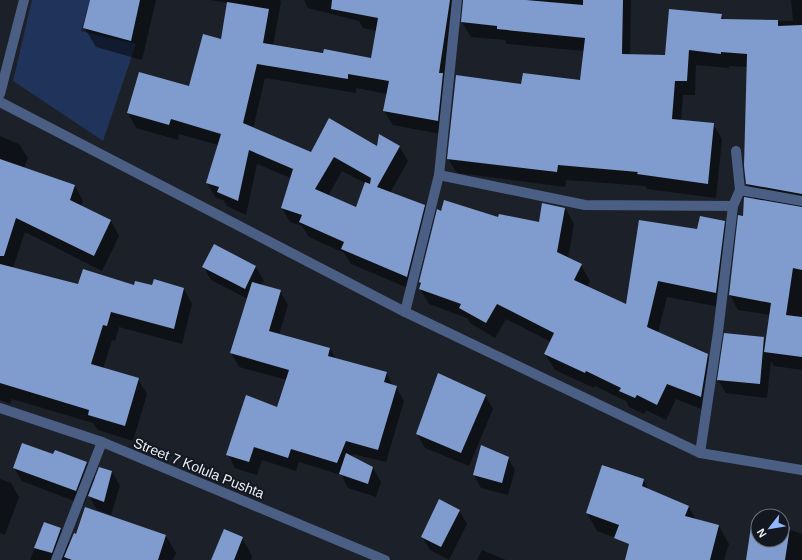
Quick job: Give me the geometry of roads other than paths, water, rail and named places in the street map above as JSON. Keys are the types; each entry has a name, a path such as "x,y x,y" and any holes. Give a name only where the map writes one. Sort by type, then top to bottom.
{"street":[{"path":"0,94 24,0"},
{"path":"405,312 440,175 458,0"},
{"path":"0,102 405,312 700,453 801,474"},
{"path":"700,453 718,332 733,206 740,190 736,151"},
{"path":"440,175 585,205 733,206"},
{"path":"740,190 802,201"},
{"name":"Street 7 Kolula Pushta","path":"0,408 102,442 386,560"},
{"path":"56,560 102,442"}]}
